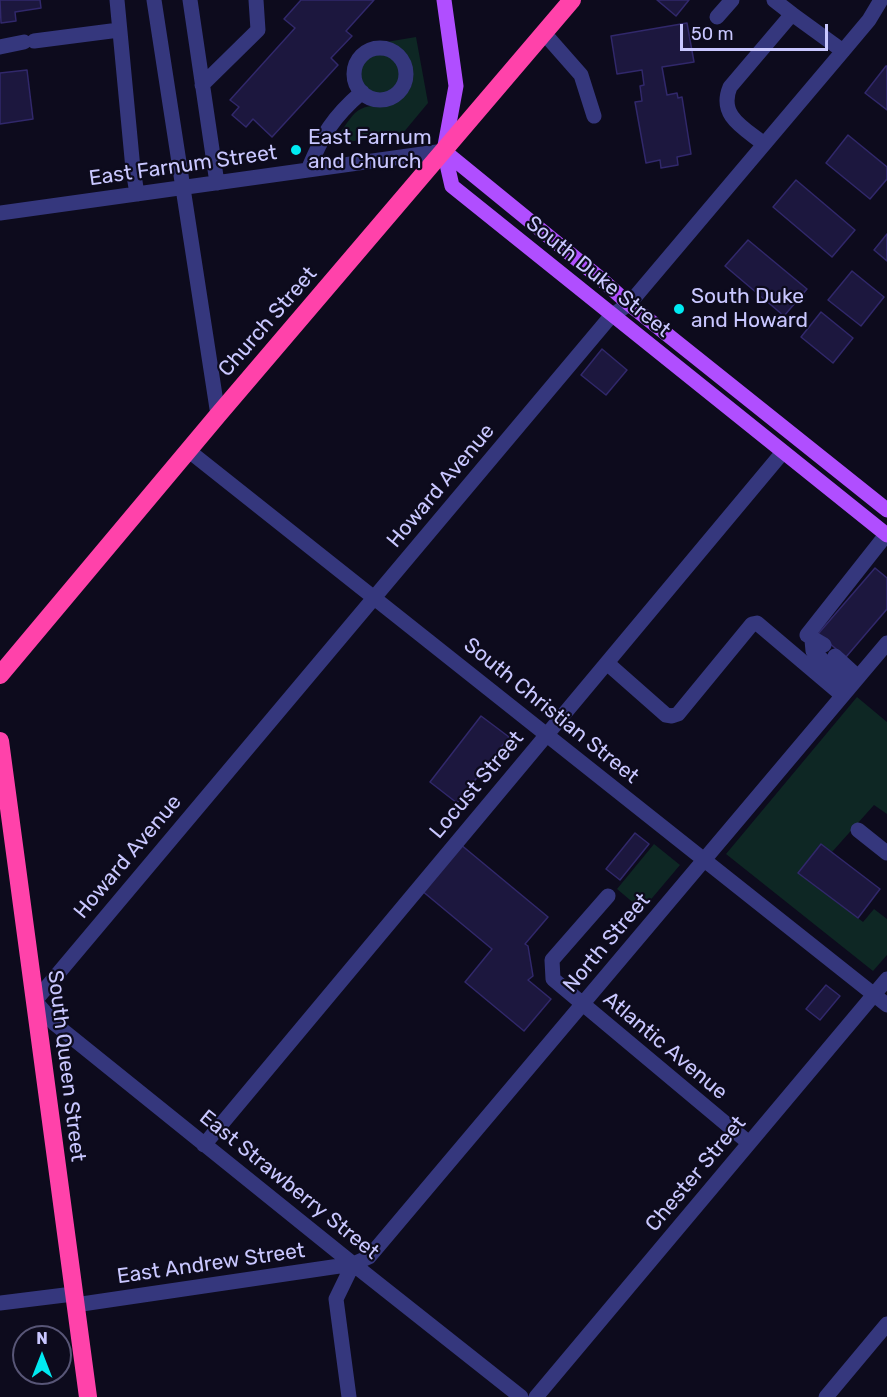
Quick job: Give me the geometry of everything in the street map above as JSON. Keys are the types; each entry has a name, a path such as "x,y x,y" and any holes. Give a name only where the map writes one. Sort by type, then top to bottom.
{"highway":[{"name":"Church Street","path":"0,675 572,0"},
{"name":"South Queen Street","path":"0,741 88,1397"}],"main road":[{"name":"South Duke Street","path":"444,0 456,86 444,151 452,186 611,316 887,535"},
{"name":"South Duke Street","path":"444,151 575,257 629,304 887,510"}],"street":[{"path":"117,0 118,30 137,194"},
{"path":"154,0 218,415"},
{"path":"190,0 217,183"},
{"path":"202,85 258,30 256,0"},
{"path":"717,17 732,0"},
{"path":"774,0 843,51"},
{"name":"Howard Avenue","path":"35,1001 611,316 629,304 843,51 869,20 881,0"},
{"path":"764,144 733,118 728,111 726,96 730,87 792,14"},
{"path":"0,47 118,30"},
{"path":"544,33 581,75 594,116"},
{"path":"308,170 330,124 362,92"},
{"name":"East Farnum Street","path":"0,213 444,151"},
{"name":"South Christian Street","path":"189,451 887,1005"},
{"name":"Locust Street","path":"204,1145 783,452"},
{"path":"850,686 813,651 820,644 887,535"},
{"path":"607,663 666,715 672,716 678,714 752,624 757,623 850,686"},
{"name":"North Street","path":"352,1264 369,1257 887,643"},
{"path":"820,644 850,686"},
{"path":"858,830 887,853"},
{"name":"Atlantic Avenue","path":"608,896 552,960 553,979 749,1143"},
{"name":"Chester Street","path":"536,1397 887,979"},
{"name":"East Strawberry Street","path":"35,1001 55,1024 521,1397"},
{"path":"349,1397 336,1299 352,1264"},
{"name":"East Andrew Street","path":"0,1303 74,1299 352,1264"},
{"path":"826,1397 887,1324"}],"green space":[{"path":"416,37 428,103 403,133 336,144 335,140 355,113 368,106 396,102 409,90 413,74 409,58 399,48 386,42"},
{"path":"381,53 396,59 402,74 396,89 381,95 366,89 360,74 366,59"},
{"path":"857,697 887,722 887,814 874,805 832,852 821,844 799,872 863,922 874,909 887,919 887,955 873,971 726,854"},
{"path":"654,844 680,865 642,910 617,889"}],"building":[{"path":"0,0 40,0 41,8 15,12 16,21 1,23"},
{"path":"301,0 374,0 346,31 352,36 331,58 338,65 272,137 253,119 246,127 232,115 239,107 230,100 295,28 284,19"},
{"path":"657,0 689,0 676,16"},
{"path":"687,23 694,62 662,67 667,95 677,93 678,98 682,97 691,154 677,157 678,165 661,168 660,160 646,163 635,102 642,101 640,86 644,85 642,70 617,74 611,36"},
{"path":"887,66 887,110 865,93"},
{"path":"27,70 33,119 0,124 0,73"},
{"path":"848,135 887,167 887,179 870,199 826,163"},
{"path":"796,180 855,230 832,257 773,207"},
{"path":"887,234 887,261 874,250"},
{"path":"748,240 807,289 784,316 725,266"},
{"path":"852,271 884,297 861,326 828,300"},
{"path":"821,312 853,338 833,363 801,337"},
{"path":"602,349 627,370 606,395 581,375"},
{"path":"875,568 887,578 887,609 846,657 818,634"},
{"path":"481,716 509,737 457,803 430,782"},
{"path":"635,833 649,844 620,880 606,869"},
{"path":"460,844 548,917 525,944 528,946 533,976 528,980 551,999 524,1031 465,982 492,949 421,890"},
{"path":"821,844 880,889 858,918 798,873"},
{"path":"826,985 840,996 820,1020 806,1009"}],"place":[{"name":"East Farnum and Church","path":"296,150"},
{"name":"South Duke and Howard","path":"679,309"}]}
